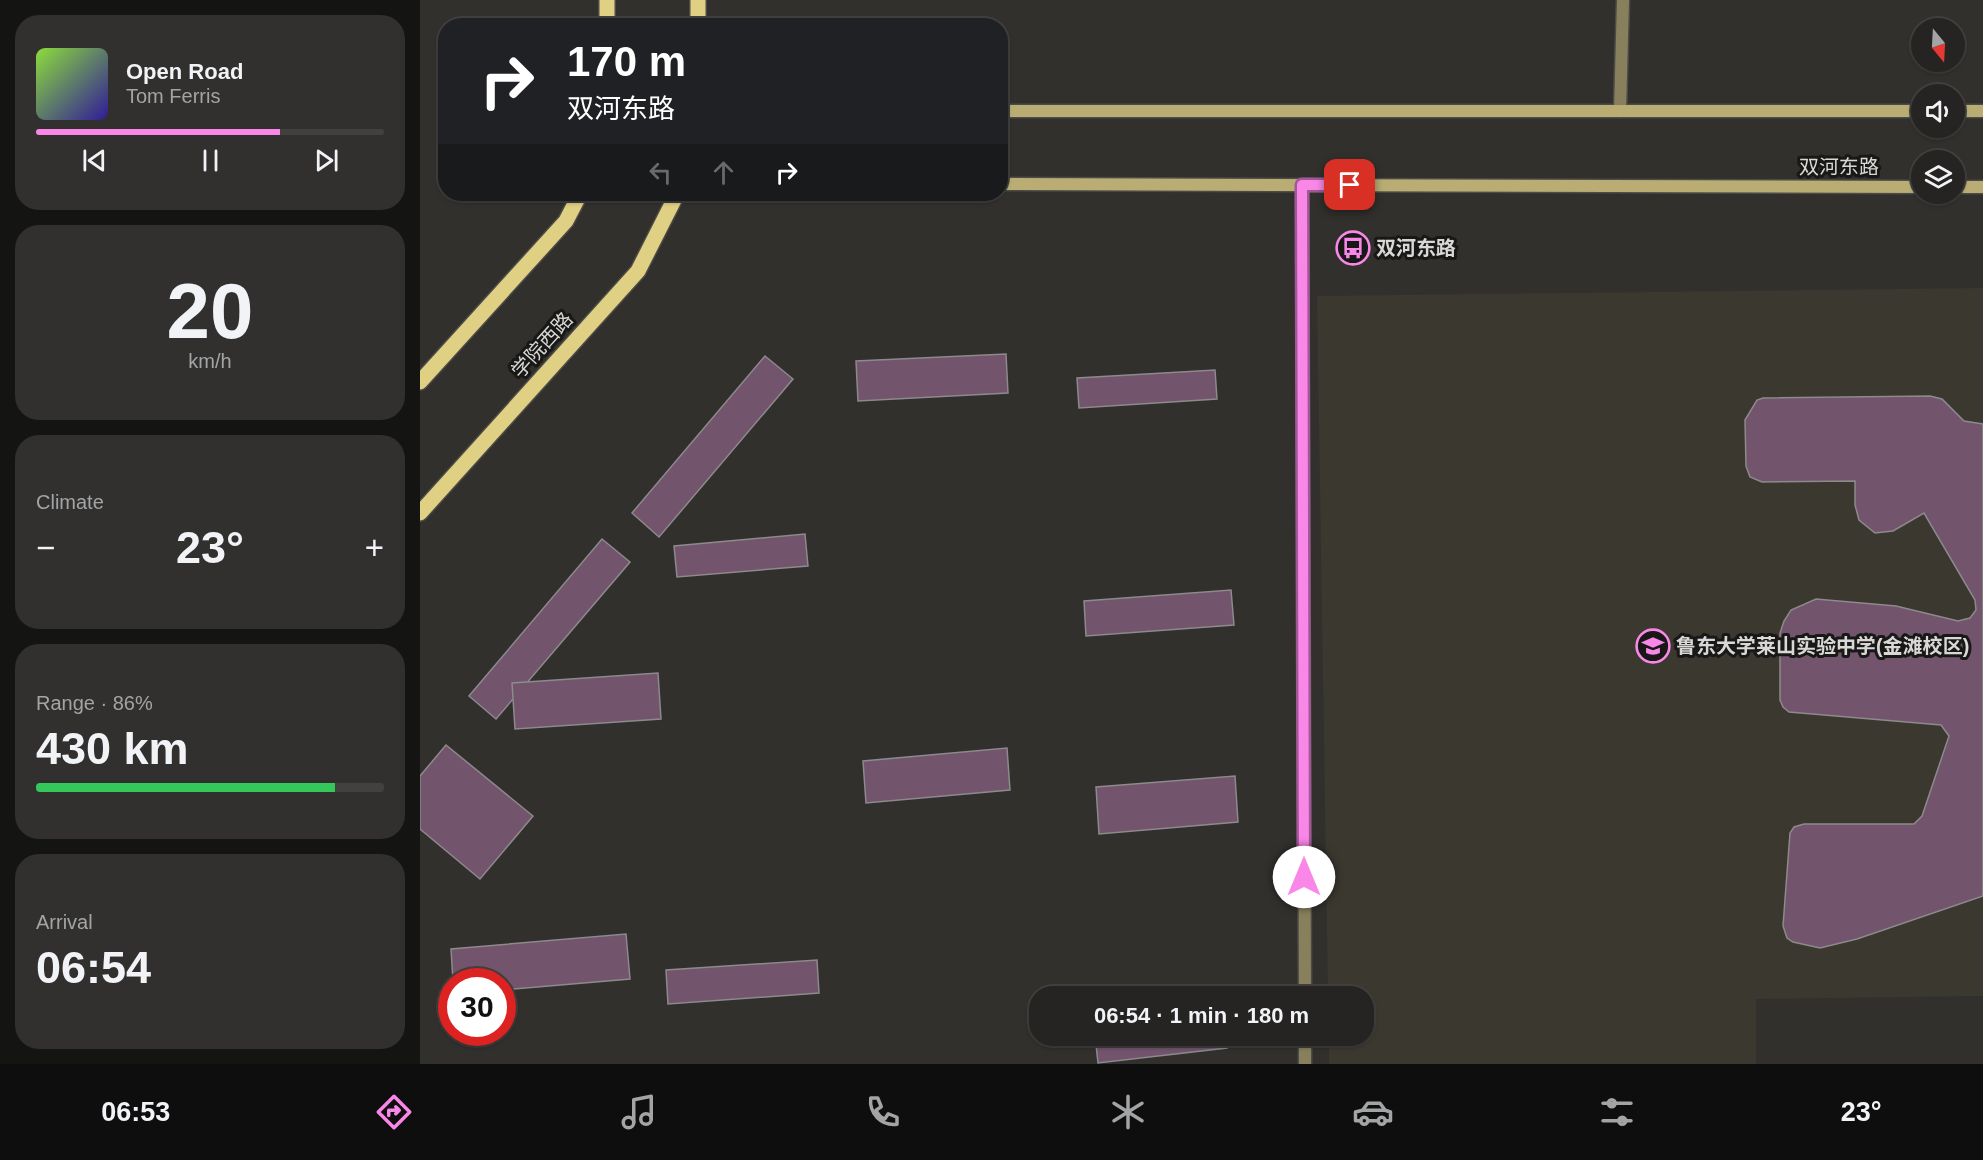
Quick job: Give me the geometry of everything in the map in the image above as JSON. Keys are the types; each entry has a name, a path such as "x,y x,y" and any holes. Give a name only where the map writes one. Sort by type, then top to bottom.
{"main road":[{"path":"607,0 607,18"},
{"path":"698,0 698,18"},
{"path":"420,382 566,221 576,201"},
{"name":"学院西路","path":"420,513 638,271 673,201"}],"street":[{"path":"1620,111 1623,0"},
{"path":"1008,111 1911,111"},
{"path":"1965,111 1983,111"},
{"name":"双河东路","path":"1008,184 1911,187"},
{"path":"1302,185 1305,986"},
{"path":"1965,187 1983,187"},
{"path":"1305,1046 1305,1064"}],"shaded area":[{"name":"鲁东大学莱山实验中学(金滩校区)","path":"1983,288 1983,996 1756,999 1756,1064 1329,1064 1329,1046 1374,1046 1374,986 1328,986 1317,296"}],"building":[{"path":"1006,354 1008,393 858,401 856,361"},
{"path":"765,356 793,379 659,537 632,513"},
{"path":"1215,370 1217,399 1079,408 1077,378"},
{"path":"1930,396 1942,399 1964,421 1983,424 1983,896 1857,939 1820,948 1793,942 1787,938 1783,926 1790,833 1794,827 1804,824 1914,824 1922,816 1949,736 1941,725 1789,712 1780,700 1780,633 1784,621 1791,610 1816,599 1896,606 1958,621 1970,618 1976,610 1975,600 1924,513 1893,531 1875,533 1859,520 1855,505 1855,481 1762,482 1750,477 1746,466 1745,420 1757,400 1763,398"},
{"path":"805,534 808,566 677,577 674,546"},
{"path":"602,539 630,562 496,719 469,696"},
{"path":"1231,590 1234,625 1086,636 1084,601"},
{"path":"658,673 661,719 515,729 512,683"},
{"path":"446,745 533,816 480,879 420,829 420,776"},
{"path":"1007,748 1010,790 866,803 863,761"},
{"path":"1235,776 1238,822 1099,834 1096,787"},
{"path":"626,934 630,979 516,989 516,968 452,968 451,949"},
{"path":"817,960 819,993 668,1004 666,970"},
{"path":"1096,1046 1227,1046 1227,1048 1098,1063"}],"place":[{"name":"双河东路","path":"1353,248"},
{"name":"鲁东大学莱山实验中学(金滩校区)","path":"1653,646"}],"route":[{"path":"1304,877 1302,185 1350,185"}]}
